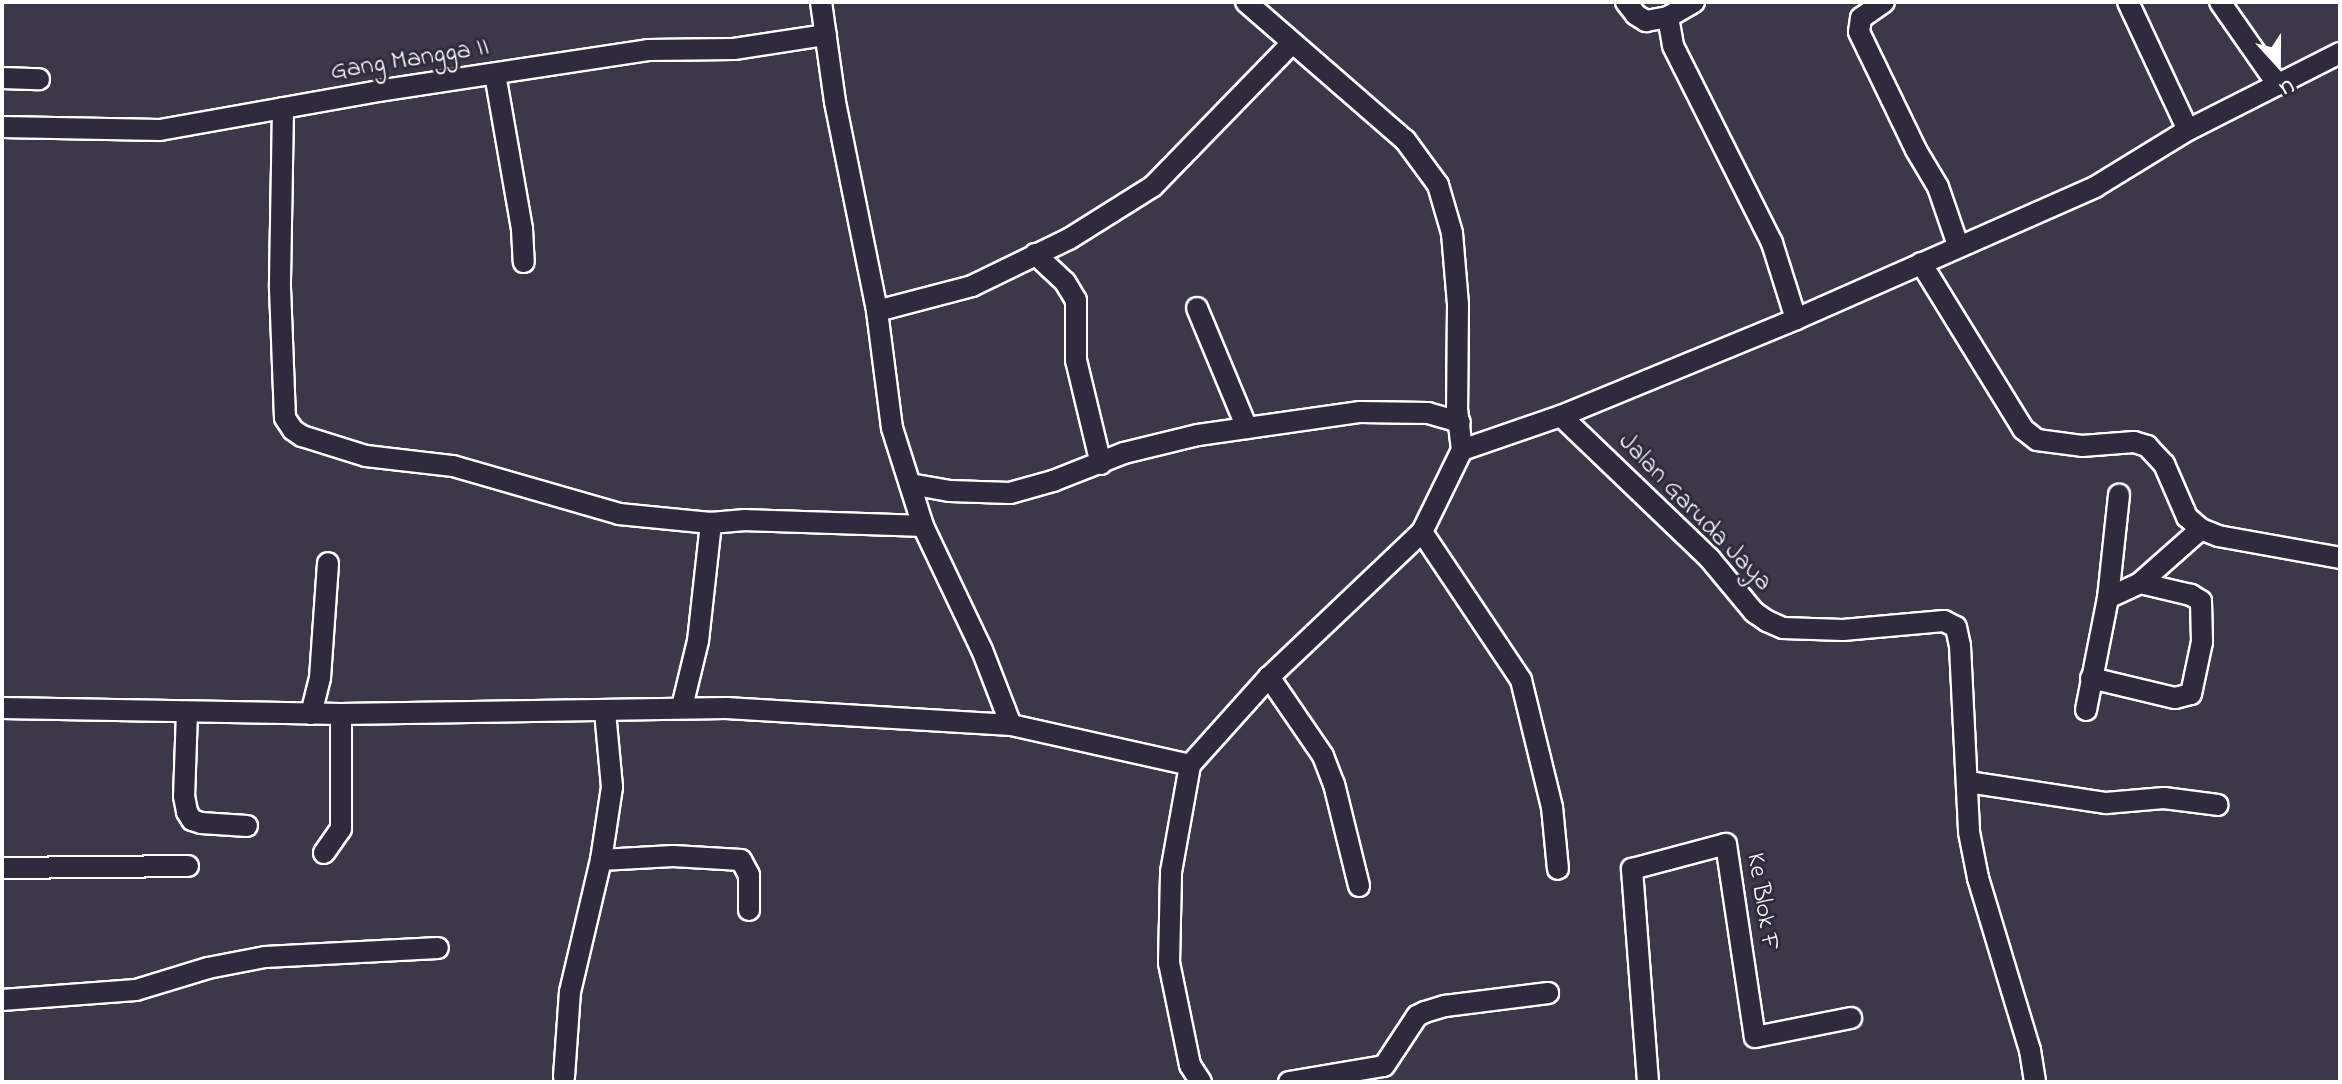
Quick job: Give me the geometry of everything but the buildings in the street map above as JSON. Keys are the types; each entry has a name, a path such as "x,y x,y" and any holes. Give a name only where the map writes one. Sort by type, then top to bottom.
{"street":[{"path":"821,2 835,102 877,311 892,428 923,526 982,650 1011,725"},
{"path":"1201,1082 1190,1065 1169,963 1171,872 1190,765 1269,677 1422,532 1462,450 1458,304 1452,233 1438,185 1405,140 1246,2"},
{"path":"1626,2 1636,15 1646,21 1668,17 1694,2"},
{"path":"1884,2 1861,18 1859,32 1916,150 1938,187 1958,245"},
{"path":"2128,2 2188,130"},
{"path":"2220,2 2278,85"},
{"path":"1668,17 1673,46 1772,243 1796,319"},
{"name":"Gang Mangga II","path":"2,127 160,130 648,50 734,49 826,35"},
{"path":"877,311 972,286 1069,239 1153,186 1292,43"},
{"path":"1462,450 1561,416 1796,319 2095,187 2188,130 2340,53"},
{"path":"495,74 522,229 524,262"},
{"path":"2,78 39,79"},
{"path":"283,108 280,288 285,418 293,430 312,440 366,456 453,466 619,514 711,523 745,520 923,526"},
{"path":"1035,254 1065,282 1076,300 1076,360 1101,464"},
{"path":"1921,263 2023,429 2037,440 2082,446 2134,442 2147,446 2164,464 2187,517 2201,529 2218,536 2340,558"},
{"path":"1197,308 1247,428"},
{"path":"910,484 950,491 1010,493 1101,464 1124,453 1247,428 1360,412 1428,413 1460,422"},
{"name":"Jalan Garuda Jaya","path":"1561,416 1710,559 1754,612 1767,621 1783,628 1843,630 1944,621 1953,623 1960,646 1969,832 1978,878 2030,1050 2035,1082"},
{"path":"2086,710 2108,598 2119,495"},
{"path":"682,707 701,626 711,523"},
{"path":"2108,598 2140,583 2201,529"},
{"path":"1422,532 1521,680 1552,807 1558,869"},
{"path":"311,714 320,678 328,563"},
{"path":"2091,678 2175,698 2191,694 2202,642 2204,615 2201,601 2191,595 2140,583"},
{"path":"1269,677 1323,756 1334,784 1359,886"},
{"path":"2,708 341,714 605,711 682,707 1011,725 1190,765"},
{"path":"564,1077 570,992 601,860 612,787 605,711"},
{"path":"187,712 184,796 187,812 192,820 201,823 247,826"},
{"path":"324,853 341,829 341,714"},
{"path":"1968,782 2106,803 2164,798 2218,805"},
{"name":"Ke Blok F","path":"1648,1082 1632,869 1726,844 1755,1037 1851,1018"},
{"path":"601,860 673,856 741,860 749,875 749,910"},
{"path":"2,868 188,866"},
{"path":"2,1000 136,990 208,968 265,957 438,948"},
{"path":"1289,1082 1384,1066 1417,1016 1425,1012 1445,1006 1548,993"}]}
